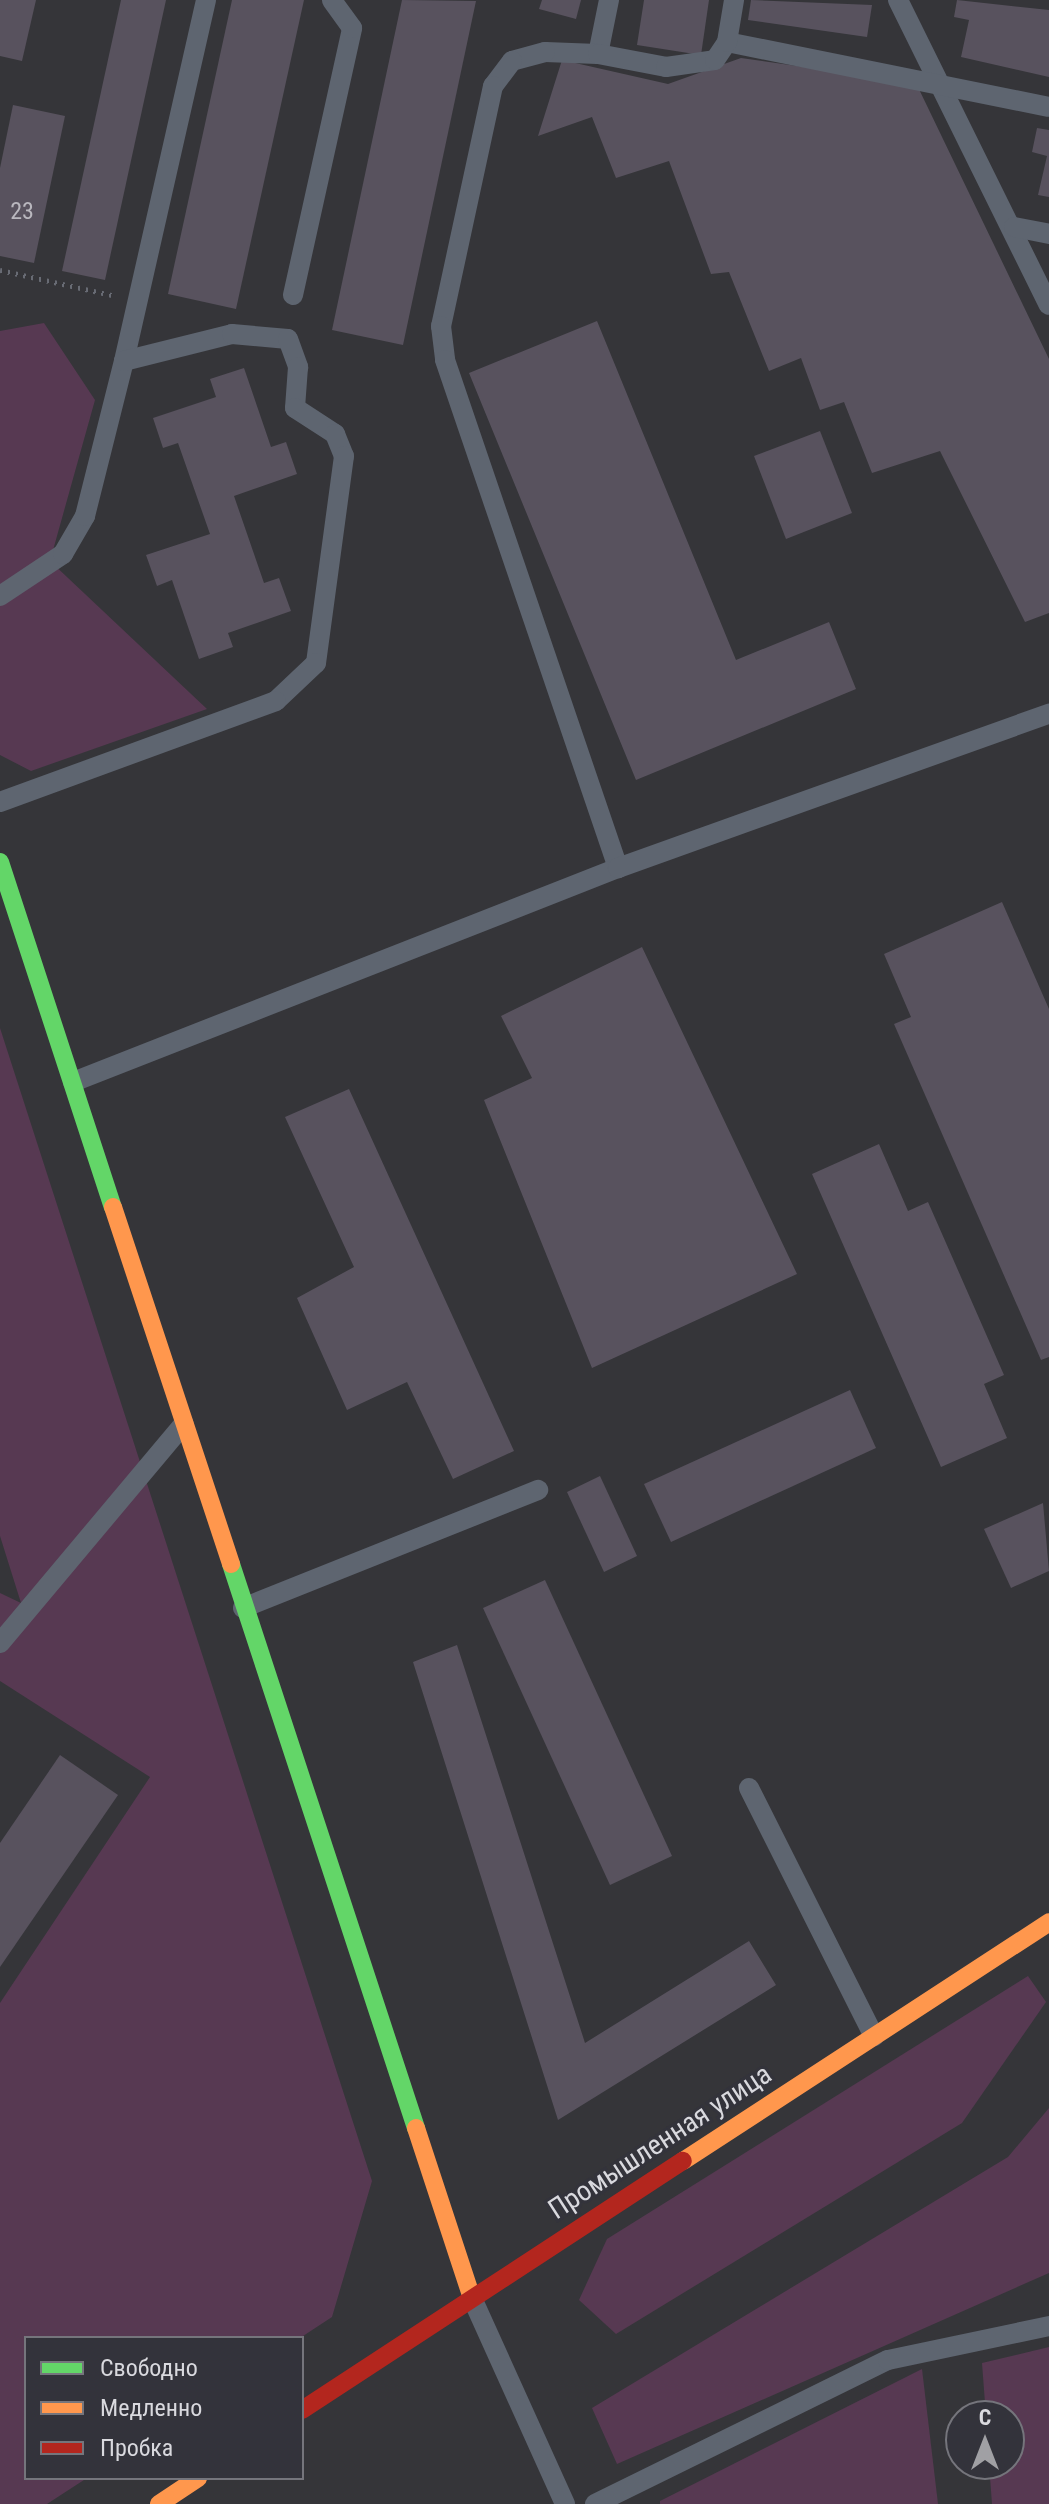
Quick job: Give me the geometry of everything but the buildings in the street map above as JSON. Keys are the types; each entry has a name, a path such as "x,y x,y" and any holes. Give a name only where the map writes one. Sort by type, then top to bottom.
{"street":[{"path":"0,862 472,2298"},
{"name":"Промышленная улица","path":"304,2409 1049,1922"},
{"path":"159,2504 195,2480"}],"lane":[{"path":"0,596 63,554 85,516 124,361 206,0"},
{"path":"293,295 352,28 332,0"},
{"path":"598,54 609,0"},
{"path":"618,868 445,360 441,326 493,86 512,61 545,52 598,54 693,67 715,60 727,42 734,0"},
{"path":"898,0 944,82 1049,305"},
{"path":"727,42 944,82 1049,107"},
{"path":"1014,227 1049,234"},
{"path":"0,802 276,701 316,663 344,456 335,434 295,408 298,367 288,339 232,334 124,361"},
{"path":"73,1082 618,868 1049,714"},
{"path":"0,1643 184,1424"},
{"path":"243,1608 538,1490"},
{"path":"749,1788 874,2036"},
{"path":"472,2298 565,2504"},
{"path":"595,2504 888,2360 1049,2326"}],"path":[{"path":"0,270 138,300"}],"shaded area":[{"path":"44,323 95,400 50,561 207,709 31,771 0,755 0,331"},
{"path":"0,1028 372,2181 332,2317 303,2336 24,2336 24,2480 84,2480 47,2504 0,2504 0,2003 150,1777 0,1681 0,1593 21,1603 0,1536"},
{"path":"1028,1976 1046,2002 962,2123 616,2334 579,2300 607,2239"},
{"path":"1049,2108 1049,2273 617,2464 592,2408 1008,2157"},
{"path":"1049,2347 1049,2504 992,2504 990,2480 1025,2480 1025,2400 985,2400 982,2363"},
{"path":"922,2369 938,2504 660,2504 660,2501"}],"traffic: fast":[{"path":"0,862 113,1207"},
{"path":"231,1564 416,2128"}],"traffic: slow":[{"path":"113,1207 231,1564"},
{"path":"683,2161 1049,1922"},
{"path":"416,2128 472,2298"},
{"path":"159,2504 195,2480"}],"traffic: jam":[{"path":"304,2409 683,2161"}]}
